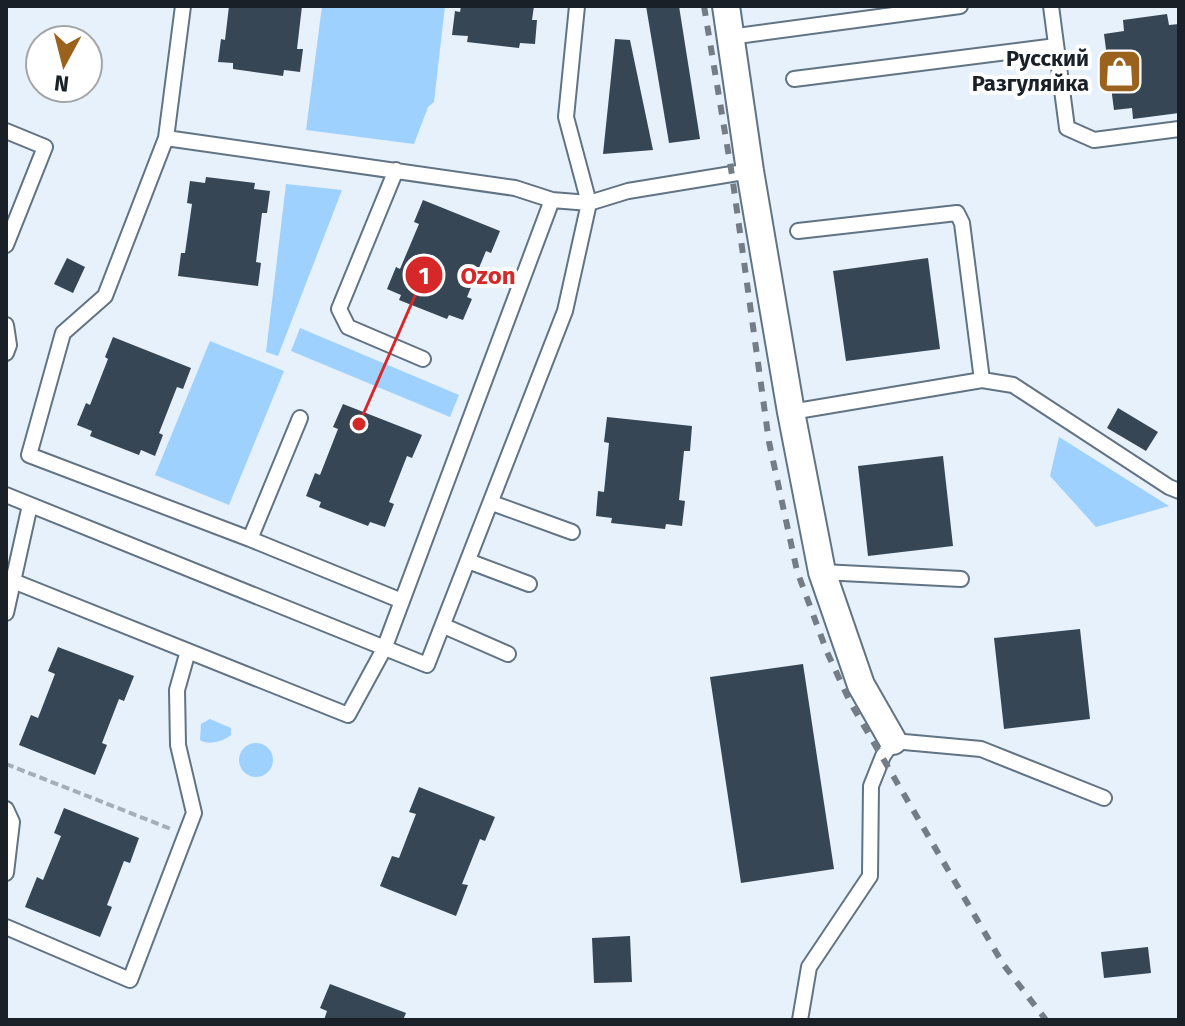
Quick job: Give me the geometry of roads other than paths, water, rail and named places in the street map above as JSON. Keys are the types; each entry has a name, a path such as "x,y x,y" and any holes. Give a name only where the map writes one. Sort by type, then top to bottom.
{"street":[{"path":"726,6 750,171 822,572 861,685 893,741"}],"lane":[{"path":"183,6 166,138 105,296 63,333 29,455 402,601"},
{"path":"6,495 427,665 565,311 589,203 566,117 577,6"},
{"path":"730,37 923,8 960,6"},
{"path":"1051,6 1067,128 1094,140 1179,129"},
{"path":"794,79 1056,46"},
{"path":"6,131 45,147 6,245"},
{"path":"166,138 515,188 552,200 589,203 628,191 750,171"},
{"path":"396,170 339,309 348,327 423,359"},
{"path":"13,581 348,715 384,649 552,200"},
{"path":"798,231 957,213 962,223 982,380"},
{"path":"6,325 9,345 6,353"},
{"path":"791,412 982,380 1013,385 1179,491"},
{"path":"250,539 300,418"},
{"path":"492,503 572,532"},
{"path":"6,613 30,505"},
{"path":"468,561 529,584"},
{"path":"822,572 961,579"},
{"path":"444,626 508,654"},
{"path":"6,927 130,980 194,813 178,745 177,690 188,651"},
{"path":"800,1020 809,967 870,876 871,786 893,741 981,749 1104,798"},
{"path":"6,809 12,822 6,873"}],"railway":[{"path":"704,6 732,175 769,442 797,571 827,652 850,702 1003,964 1046,1020"}],"place":[{"name":"Русский Разгуляйка","path":"1120,71"},
{"name":"Ozon","path":"359,424"}]}
